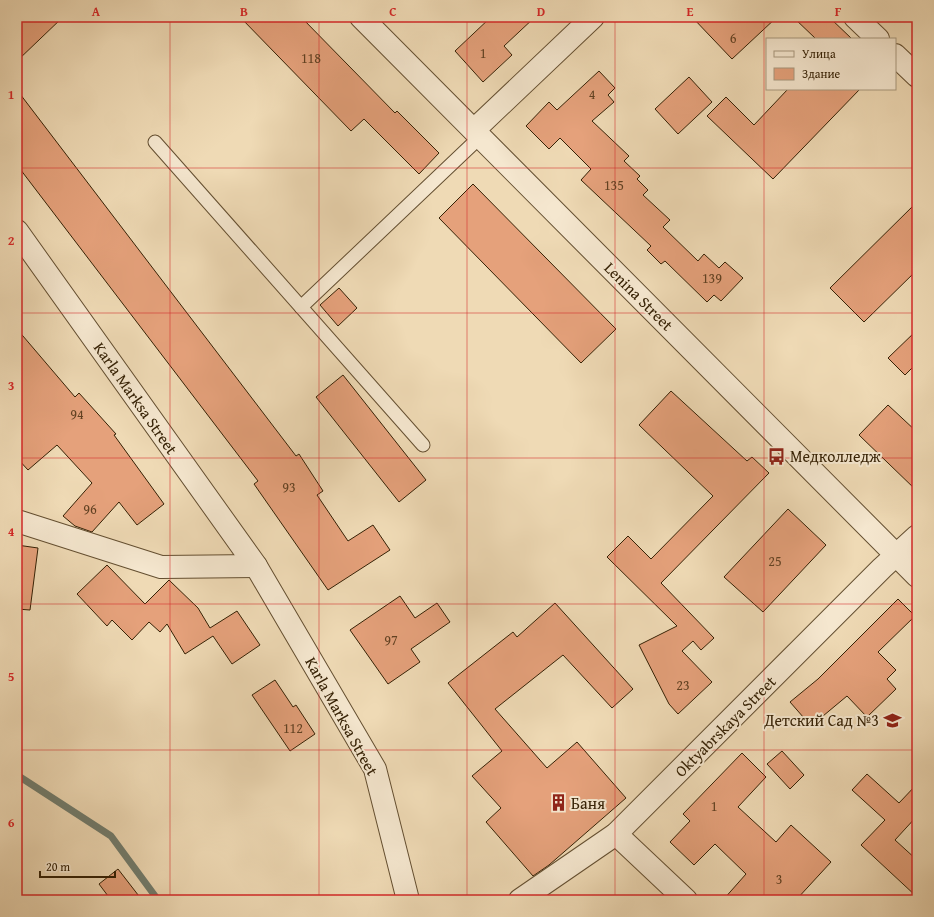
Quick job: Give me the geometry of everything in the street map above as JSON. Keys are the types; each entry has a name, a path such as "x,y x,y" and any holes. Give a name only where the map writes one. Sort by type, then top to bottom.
{"street":[{"name":"Lenina Street","path":"361,17 917,576"},
{"path":"477,134 593,17"},
{"path":"855,17 877,38"},
{"path":"896,56 917,76"},
{"name":"Karla Marksa Street","path":"17,231 256,566 376,769 408,900"},
{"path":"17,521 161,567 256,566"},
{"name":"Oktyabrskaya Street","path":"520,900 616,834 896,555 917,536"},
{"path":"616,834 686,900"}],"lane":[{"path":"300,307 477,134"},
{"path":"155,142 423,444"}],"building":[{"path":"17,17 63,17 17,61"},
{"path":"240,17 301,17 395,113 397,111 439,153 419,174 364,119 351,131"},
{"path":"491,17 535,17 504,46 512,55 483,82 455,51"},
{"path":"692,17 777,17 732,59"},
{"path":"793,17 829,17 851,38 815,38"},
{"path":"599,71 615,88 608,95 614,102 592,121 629,156 624,161 640,176 637,179 648,190 643,195 670,220 663,227 698,261 704,254 719,268 725,262 743,278 721,301 714,295 707,302 665,261 661,264 647,250 651,246 581,180 591,169 560,138 549,149 526,126 549,102 557,110"},
{"path":"689,77 712,102 678,134 655,109"},
{"path":"17,90 296,456 299,454 323,491 317,495 348,541 373,525 390,550 328,590 254,484 258,481 17,165"},
{"path":"787,90 859,90 773,179 707,116 726,97 754,125"},
{"path":"473,184 616,329 581,363 439,218"},
{"path":"917,202 917,270 864,322 830,288"},
{"path":"339,288 357,308 338,326 320,305"},
{"path":"17,329 75,397 79,393 116,434 114,435 164,504 137,525 119,502 92,532 75,526 63,516 92,483 57,445 28,470 17,458"},
{"path":"917,330 917,363 905,375 888,358"},
{"path":"343,375 426,480 399,502 316,397"},
{"path":"671,391 747,461 752,457 769,473 661,583 714,638 701,650 693,641 682,651 712,682 678,714 669,704 639,645 677,626 607,557 628,536 651,559 713,496 639,425"},
{"path":"888,405 917,432 917,491 859,435"},
{"path":"788,509 826,545 763,612 724,577"},
{"path":"17,545 38,548 30,610 17,609"},
{"path":"107,565 145,604 169,580 198,608 210,628 237,611 260,645 232,664 213,636 185,654 167,624 160,632 149,622 132,640 112,620 107,626 77,594"},
{"path":"400,596 415,618 437,603 450,622 411,649 420,662 388,684 350,630"},
{"path":"898,599 915,616 878,652 896,670 887,679 896,689 867,717 847,696 811,726 790,702 818,679"},
{"path":"555,603 633,689 612,708 563,655 495,709 547,768 577,742 626,798 549,865 533,876 486,822 501,808 472,776 502,751 448,683 513,632 517,637"},
{"path":"275,680 293,707 296,705 315,734 290,751 252,695"},
{"path":"782,751 804,775 790,789 767,764"},
{"path":"742,753 766,777 738,807 776,842 791,825 831,862 796,900 723,900 746,874 715,844 694,865 670,842 690,821 683,814"},
{"path":"867,774 899,803 917,784 917,816 895,840 917,860 917,897 861,845 885,820 852,790"},
{"path":"118,869 142,900 111,900 99,884"}],"waterway":[{"path":"17,775 111,836 158,900"}],"place":[{"name":"Медколледж","path":"777,456"},
{"name":"Детский Сад №3","path":"892,720"},
{"name":"Баня","path":"558,803"}]}
